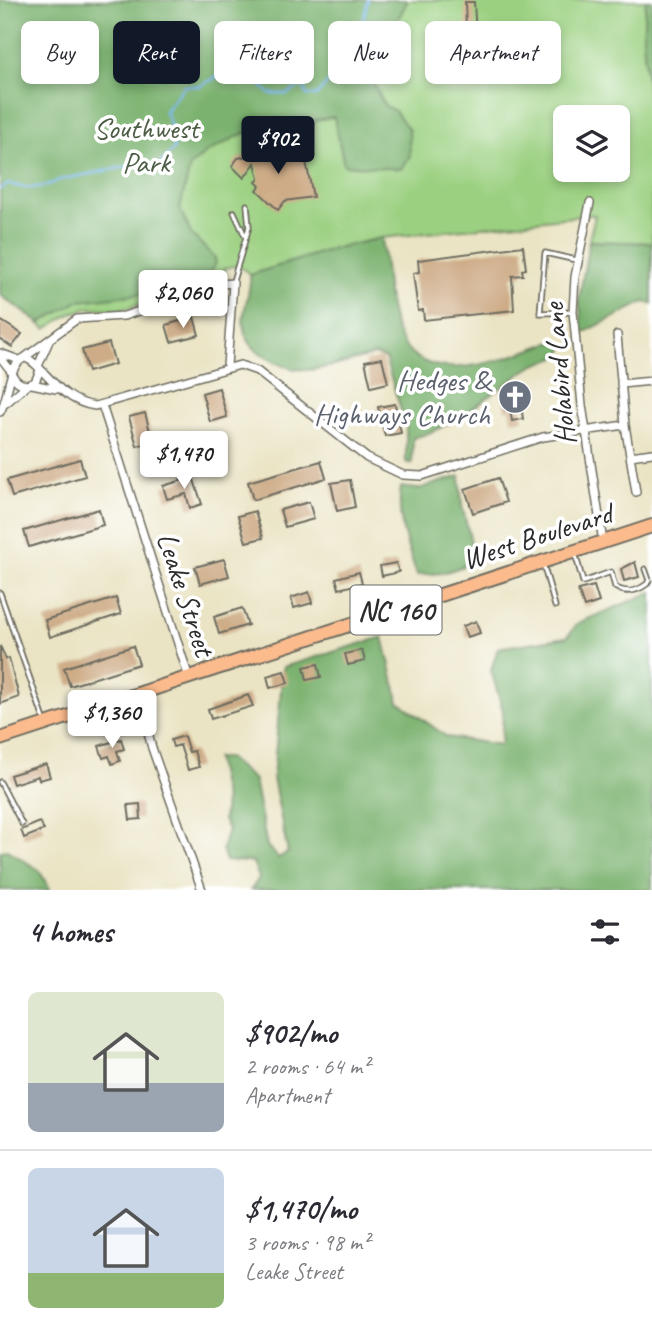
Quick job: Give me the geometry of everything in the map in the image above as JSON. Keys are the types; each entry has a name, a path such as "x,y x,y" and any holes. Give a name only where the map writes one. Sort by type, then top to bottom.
{"main road":[{"name":"West Boulevard","path":"0,739 652,526"}],"street":[{"name":"Holabird Lane","path":"590,203 578,261 573,313 586,431 603,541"},
{"path":"6,403 13,374 21,359 76,318 124,316 233,283 227,366"},
{"path":"617,335 625,425 636,492"},
{"path":"0,412 6,403 38,378 49,340"},
{"path":"0,355 19,383 56,389 79,402 102,405 227,366 240,365 257,371 367,458 403,475 422,476 536,438 625,425"},
{"path":"0,355 33,360 56,389"},
{"path":"621,384 652,382"},
{"name":"Leake Street","path":"102,405 189,678"},
{"path":"630,456 652,453"},
{"path":"138,694 152,748 202,890"}],"lane":[{"path":"233,283 249,227 247,205"},
{"path":"234,212 246,238"},
{"path":"573,313 540,313 541,271 545,253 578,261"},
{"path":"574,551 583,582 611,572 615,587 630,592 647,584 649,580 645,569"},
{"path":"542,562 555,606"},
{"path":"0,593 46,724"},
{"path":"0,782 22,824"}],"green space":[{"name":"Southwest Park","path":"0,0 404,0 406,3 408,0 646,0 643,38 652,137 652,243 589,241 595,215 382,238 332,249 250,275 235,266 230,267 221,272 215,282 121,310 89,308 72,313 46,329 0,291"},
{"path":"0,0 408,0 397,21 328,21 328,84 374,84 385,106 395,111 409,130 410,156 401,169 344,165 334,117 316,120 305,138 284,140 258,132 244,133 207,152 190,166 180,209 191,234 215,258 216,263 210,273 140,294 79,301 40,323 0,295"},
{"path":"646,0 652,0 652,137 643,38"},
{"path":"382,238 388,296 396,329 408,349 424,361 443,367 464,367 509,357 549,343 560,343 564,349 558,356 517,376 445,426 413,438 412,464 406,462 406,427 385,358 375,355 319,369 293,368 279,364 256,350 247,337 244,326 250,275 332,249"},
{"path":"589,241 652,243 652,304 644,302 583,333 579,299"},
{"path":"460,476 462,506 472,546 464,566 443,573 417,575 401,521 401,487 418,489"},
{"path":"652,592 652,890 251,890 259,878 253,862 226,861 222,850 228,829 223,820 225,801 216,758 228,758 254,780 267,846 278,858 288,853 273,778 283,667 383,637 399,702 447,737 501,745 503,711 491,670 498,648 567,637 578,623"},
{"path":"7,850 39,870 50,890 0,890 0,851"}],"building":[{"path":"465,2 474,2 475,21 466,21"},
{"path":"284,150 286,159 305,156 313,197 285,201 278,210 257,190 260,186 256,182 259,179 255,163 244,178 232,166 238,158"},
{"path":"523,246 526,269 522,270 523,275 512,276 514,310 424,320 423,310 418,311 413,273 419,272 418,260"},
{"path":"194,317 199,335 171,342 166,325"},
{"path":"0,320 22,334 12,347 0,339"},
{"path":"109,343 115,364 88,372 82,350"},
{"path":"382,358 388,383 371,387 365,361"},
{"name":"Hedges & Highways Church","path":"525,386 528,405 521,406 523,419 512,421 510,409 505,410 501,390"},
{"path":"219,388 227,417 210,422 202,393"},
{"path":"395,404 401,433 385,436 378,407"},
{"path":"145,413 153,442 137,446 129,417"},
{"path":"80,459 85,476 12,497 7,480"},
{"path":"321,461 326,478 253,500 248,482"},
{"path":"193,477 202,504 190,508 186,494 167,499 163,486"},
{"path":"498,478 506,502 473,513 465,489"},
{"path":"350,480 355,507 337,511 331,483"},
{"path":"309,502 314,519 285,527 280,510"},
{"path":"99,509 103,525 29,547 24,531"},
{"path":"255,511 263,538 246,542 238,516"},
{"path":"224,559 229,576 200,584 195,567"},
{"path":"635,562 639,577 624,581 621,569"},
{"path":"396,563 399,572 382,576 380,566"},
{"path":"359,572 362,583 339,589 336,578"},
{"path":"594,586 599,602 584,607 578,590"},
{"path":"309,592 312,603 294,608 291,598"},
{"path":"116,598 121,614 50,637 45,620"},
{"path":"242,608 248,625 219,634 214,617"},
{"path":"476,621 480,633 467,637 463,626"},
{"path":"0,646 6,659 9,658 19,697 0,704"},
{"path":"133,646 139,664 70,686 64,668"},
{"path":"362,650 365,661 348,665 345,654"},
{"path":"318,664 321,677 307,680 304,667"},
{"path":"284,671 288,683 270,688 267,676"},
{"path":"248,695 253,706 211,719 208,709"},
{"path":"184,736 189,752 194,751 199,767 188,770 180,745 173,747 171,740"},
{"path":"121,739 124,749 117,751 120,761 112,764 109,756 103,758 99,746"},
{"path":"46,764 50,777 39,780 38,776 13,784 10,775"},
{"path":"140,804 141,819 130,820 128,805"},
{"path":"40,822 44,830 24,838 21,830"}],"waterway":[{"path":"0,189 9,184 41,187 59,180 140,164 157,167 174,149 173,132 165,111 184,86 200,86 219,76 249,72 270,94 287,94 303,85 307,95 316,96 356,50 368,0"}],"place":[{"name":"Hedges & Highways Church","path":"515,397"}]}
